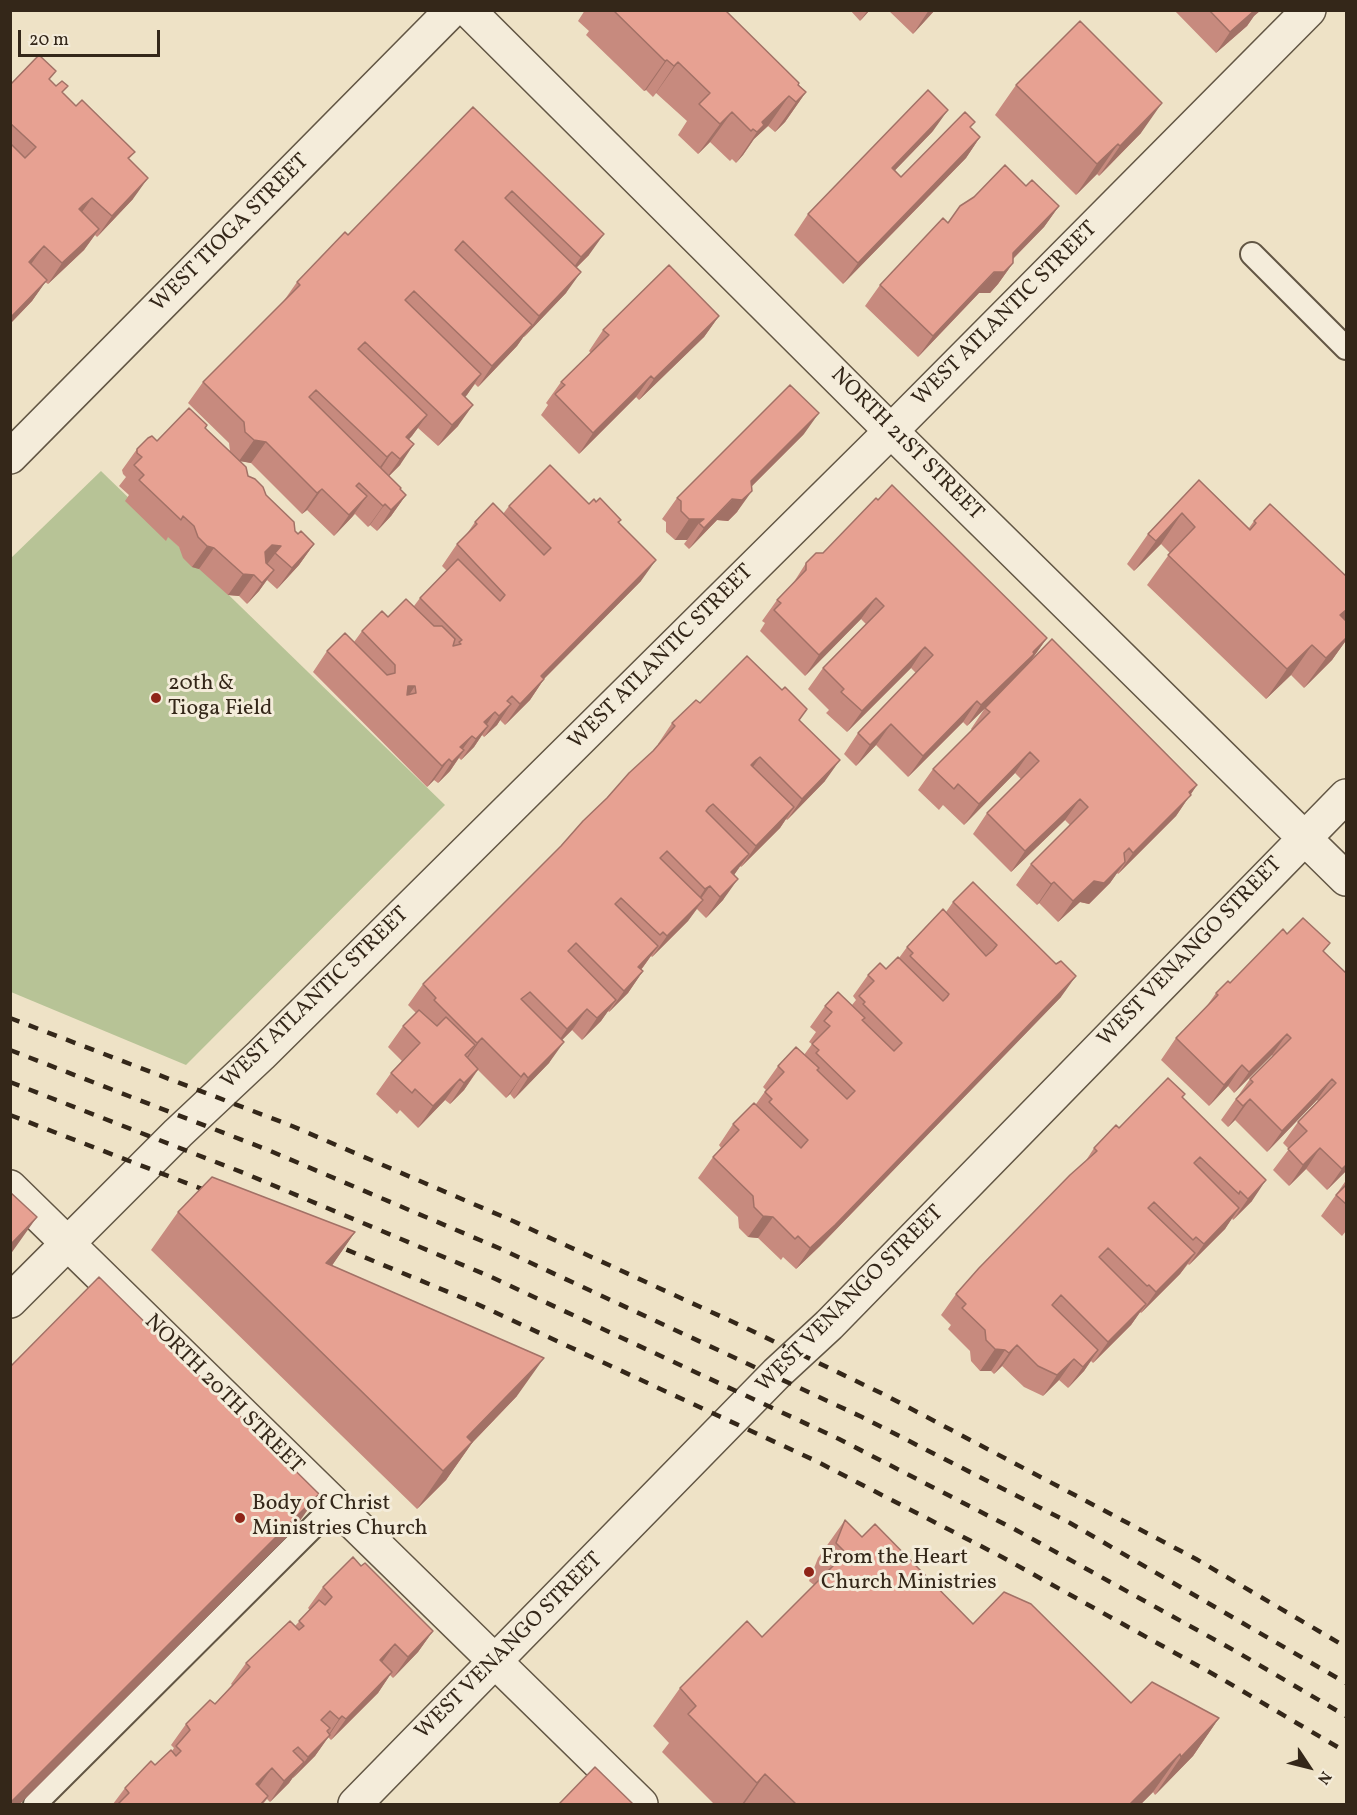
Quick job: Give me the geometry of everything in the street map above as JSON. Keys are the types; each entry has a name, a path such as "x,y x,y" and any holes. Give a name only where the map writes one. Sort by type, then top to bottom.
{"street":[{"name":"WEST TIOGA STREET","path":"10,457 452,10"},
{"name":"NORTH 21ST STREET","path":"468,10 891,431 1347,879"},
{"name":"WEST ATLANTIC STREET","path":"10,1301 287,1030 891,431 1309,10"},
{"name":"WEST VENANGO STREET","path":"355,1804 777,1373 829,1325 1347,796"},
{"name":"NORTH 20TH STREET","path":"10,1187 641,1804"}],"lane":[{"path":"1252,254 1347,348"},
{"path":"35,1804 335,1505"}],"green space":[{"name":"20th & Tioga Field","path":"101,471 445,805 186,1065 11,992 11,558"}],"building":[{"path":"613,10 725,10 806,92 796,102 789,96 762,122 764,125 757,132 753,129 751,131 732,112 720,124 699,104 710,93 678,62 674,66 667,60 665,61"},
{"path":"1209,10 1255,10 1230,32"},
{"path":"1080,21 1162,103 1120,146 1118,144 1097,164 1016,85"},
{"path":"39,55 56,71 49,79 56,86 62,81 68,86 62,92 76,106 82,100 135,152 128,158 148,178 112,216 92,198 79,209 99,229 62,263 44,246 29,262 47,280 10,318 10,143 25,158 36,147 10,123 10,85"},
{"path":"928,90 948,110 892,168 901,177 965,112 975,122 970,127 980,137 858,263 808,214"},
{"path":"473,107 604,234 581,257 512,191 505,198 581,272 539,316 463,241 455,250 532,325 492,366 414,291 405,300 481,374 462,394 473,405 452,425 365,342 358,349 427,415 406,437 414,444 400,459 392,452 387,457 316,390 309,397 406,495 391,510 385,504 383,506 359,483 356,486 367,496 349,515 322,489 317,493 266,442 254,440 245,432 244,422 203,382 300,285 297,282 345,232 348,235"},
{"path":"1005,165 1026,186 1032,180 1059,206 1013,253 1013,263 1004,272 994,272 933,336 880,285 943,218 948,223 960,206 974,197"},
{"path":"669,265 719,316 654,379 651,376 593,433 555,394 565,385 561,382 609,335 603,330"},
{"path":"790,385 819,413 751,481 752,491 742,500 732,499 704,528 699,523 704,519 689,519 681,511 681,501 677,498"},
{"path":"189,408 207,425 205,428 246,467 248,476 263,487 266,495 294,522 295,531 298,534 301,531 314,544 292,568 275,553 281,546 272,545 265,552 266,563 274,570 262,583 254,575 243,574 214,548 207,546 198,537 194,526 183,516 181,520 139,480 144,475 134,465 142,457 137,453 137,449 152,436 157,441"},
{"path":"550,465 589,504 594,499 596,502 600,498 621,520 618,522 656,560 541,676 544,679 520,704 512,696 507,701 511,704 499,716 495,712 484,722 488,726 476,739 472,736 460,747 464,750 452,762 449,759 442,766 327,651 345,633 387,675 395,673 395,665 362,631 382,611 388,617 406,599 434,626 442,626 455,639 453,646 461,644 459,642 462,640 420,598 458,559 500,601 505,595 457,544 477,524 475,522 493,503 544,555 551,548 509,506","holes":["408,686 415,686 416,693 407,695"]},
{"path":"1199,480 1250,530 1256,523 1254,521 1270,504 1347,577 1347,609 1340,615 1347,622 1347,637 1326,658 1312,645 1287,669 1168,555 1195,527 1182,513 1156,541 1148,534"},
{"path":"892,485 1047,638 1033,652 1034,654 981,705 977,701 923,756 891,724 870,745 858,733 933,655 925,647 862,711 841,692 844,689 823,668 884,606 876,598 819,655 774,610 781,603 777,600 806,570 806,563 816,553 823,553 876,498 878,500"},
{"path":"1052,639 1197,785 1189,792 1191,795 1133,853 1129,848 1124,853 1125,862 1104,883 1094,881 1073,901 1031,864 1088,807 1080,799 1025,851 987,813 1039,761 1030,752 979,804 958,784 954,789 933,769 990,712 985,708"},
{"path":"747,656 782,690 785,687 807,709 799,720 840,760 802,799 760,757 756,760 751,765 794,807 756,846 713,804 709,807 706,811 749,854 731,872 738,879 720,897 710,886 705,889 667,851 660,858 703,900 667,936 663,932 660,935 621,898 615,904 658,946 638,967 643,971 624,991 576,943 568,951 616,1000 597,1018 587,1009 567,1029 530,992 521,999 564,1042 528,1078 524,1073 521,1077 482,1038 477,1043 434,1000 436,998 423,984 653,751 675,726 672,723 696,700 700,703"},
{"path":"973,882 1056,964 1061,961 1076,976 810,1248 798,1236 795,1239 773,1217 763,1216 754,1207 753,1196 713,1157 739,1130 733,1124 754,1103 801,1148 808,1140 769,1102 772,1099 765,1092 784,1072 778,1066 796,1047 847,1099 855,1091 816,1053 819,1050 812,1044 830,1026 824,1021 832,1012 825,1006 838,992 865,1018 862,1020 894,1051 902,1043 863,1004 865,1002 859,996 874,981 868,975 880,963 886,969 898,957 943,1001 947,997 949,994 910,956 913,953 907,947 943,909 986,956 993,950 997,945 953,902"},
{"path":"1303,918 1330,943 1323,951 1347,974 1347,1164 1342,1169 1320,1148 1303,1165 1288,1149 1307,1131 1298,1122 1336,1083 1332,1079 1282,1131 1250,1099 1243,1106 1236,1099 1253,1082 1250,1079 1291,1038 1287,1034 1249,1072 1242,1065 1224,1085 1176,1038 1218,995 1216,993 1228,981 1230,983 1283,929 1287,934"},
{"path":"419,1010 437,1026 446,1017 475,1045 465,1055 478,1069 464,1083 460,1079 433,1106 415,1089 412,1093 391,1073 420,1043 403,1026"},
{"path":"1168,1078 1185,1094 1182,1097 1266,1180 1248,1199 1240,1191 1239,1194 1200,1157 1194,1163 1239,1208 1204,1244 1196,1237 1193,1240 1154,1202 1148,1208 1195,1253 1156,1292 1108,1248 1099,1257 1146,1304 1108,1342 1061,1295 1052,1305 1098,1350 1083,1367 1074,1359 1057,1375 1038,1366 1017,1345 1009,1353 995,1349 986,1340 985,1330 962,1308 966,1304 956,1294 1070,1175 1097,1151 1094,1148 1116,1125 1119,1128"},
{"path":"212,1177 355,1232 326,1263 544,1358 467,1437 472,1442 443,1471 178,1212"},
{"path":"1347,1184 1347,1205 1336,1195"},
{"path":"10,1192 37,1217 10,1245"},
{"path":"99,1277 319,1494 12,1801 10,1799 10,1367"},
{"name":"From the Heart Church Ministries","path":"845,1520 862,1537 875,1524 973,1624 1004,1592 1031,1604 1131,1703 1152,1682 1219,1718 1130,1804 796,1804 765,1774 757,1783 688,1714 696,1706 680,1688 747,1621 762,1637 846,1553 836,1543"},
{"path":"353,1557 361,1566 365,1563 433,1631 408,1657 395,1644 380,1660 392,1672 346,1719 342,1716 339,1719 330,1711 321,1720 330,1728 327,1731 330,1735 308,1757 298,1747 293,1751 304,1762 284,1781 272,1768 256,1784 268,1796 261,1804 118,1804 129,1793 125,1788 151,1761 155,1765 171,1750 176,1756 181,1751 176,1746 190,1730 186,1724 210,1700 215,1704 250,1667 246,1663 290,1621 299,1630 304,1626 299,1621 319,1600 325,1605 332,1597 323,1587"},
{"path":"595,1767 633,1804 559,1804"}],"railway":[{"path":"10,1018 292,1126 513,1221 744,1327 885,1395 1196,1559 1346,1647"},
{"path":"10,1050 268,1150 501,1249 862,1417 1070,1523 1346,1683"},
{"path":"10,1082 244,1173 489,1276 839,1439 1016,1530 1237,1652 1346,1716"},
{"path":"10,1115 215,1194"},
{"path":"328,1242 477,1304 816,1461 1002,1557 1222,1679 1346,1752"}],"place":[{"name":"20th & Tioga Field","path":"156,698"},
{"name":"Body of Christ Ministries Church","path":"240,1518"},
{"name":"From the Heart Church Ministries","path":"809,1572"}]}
